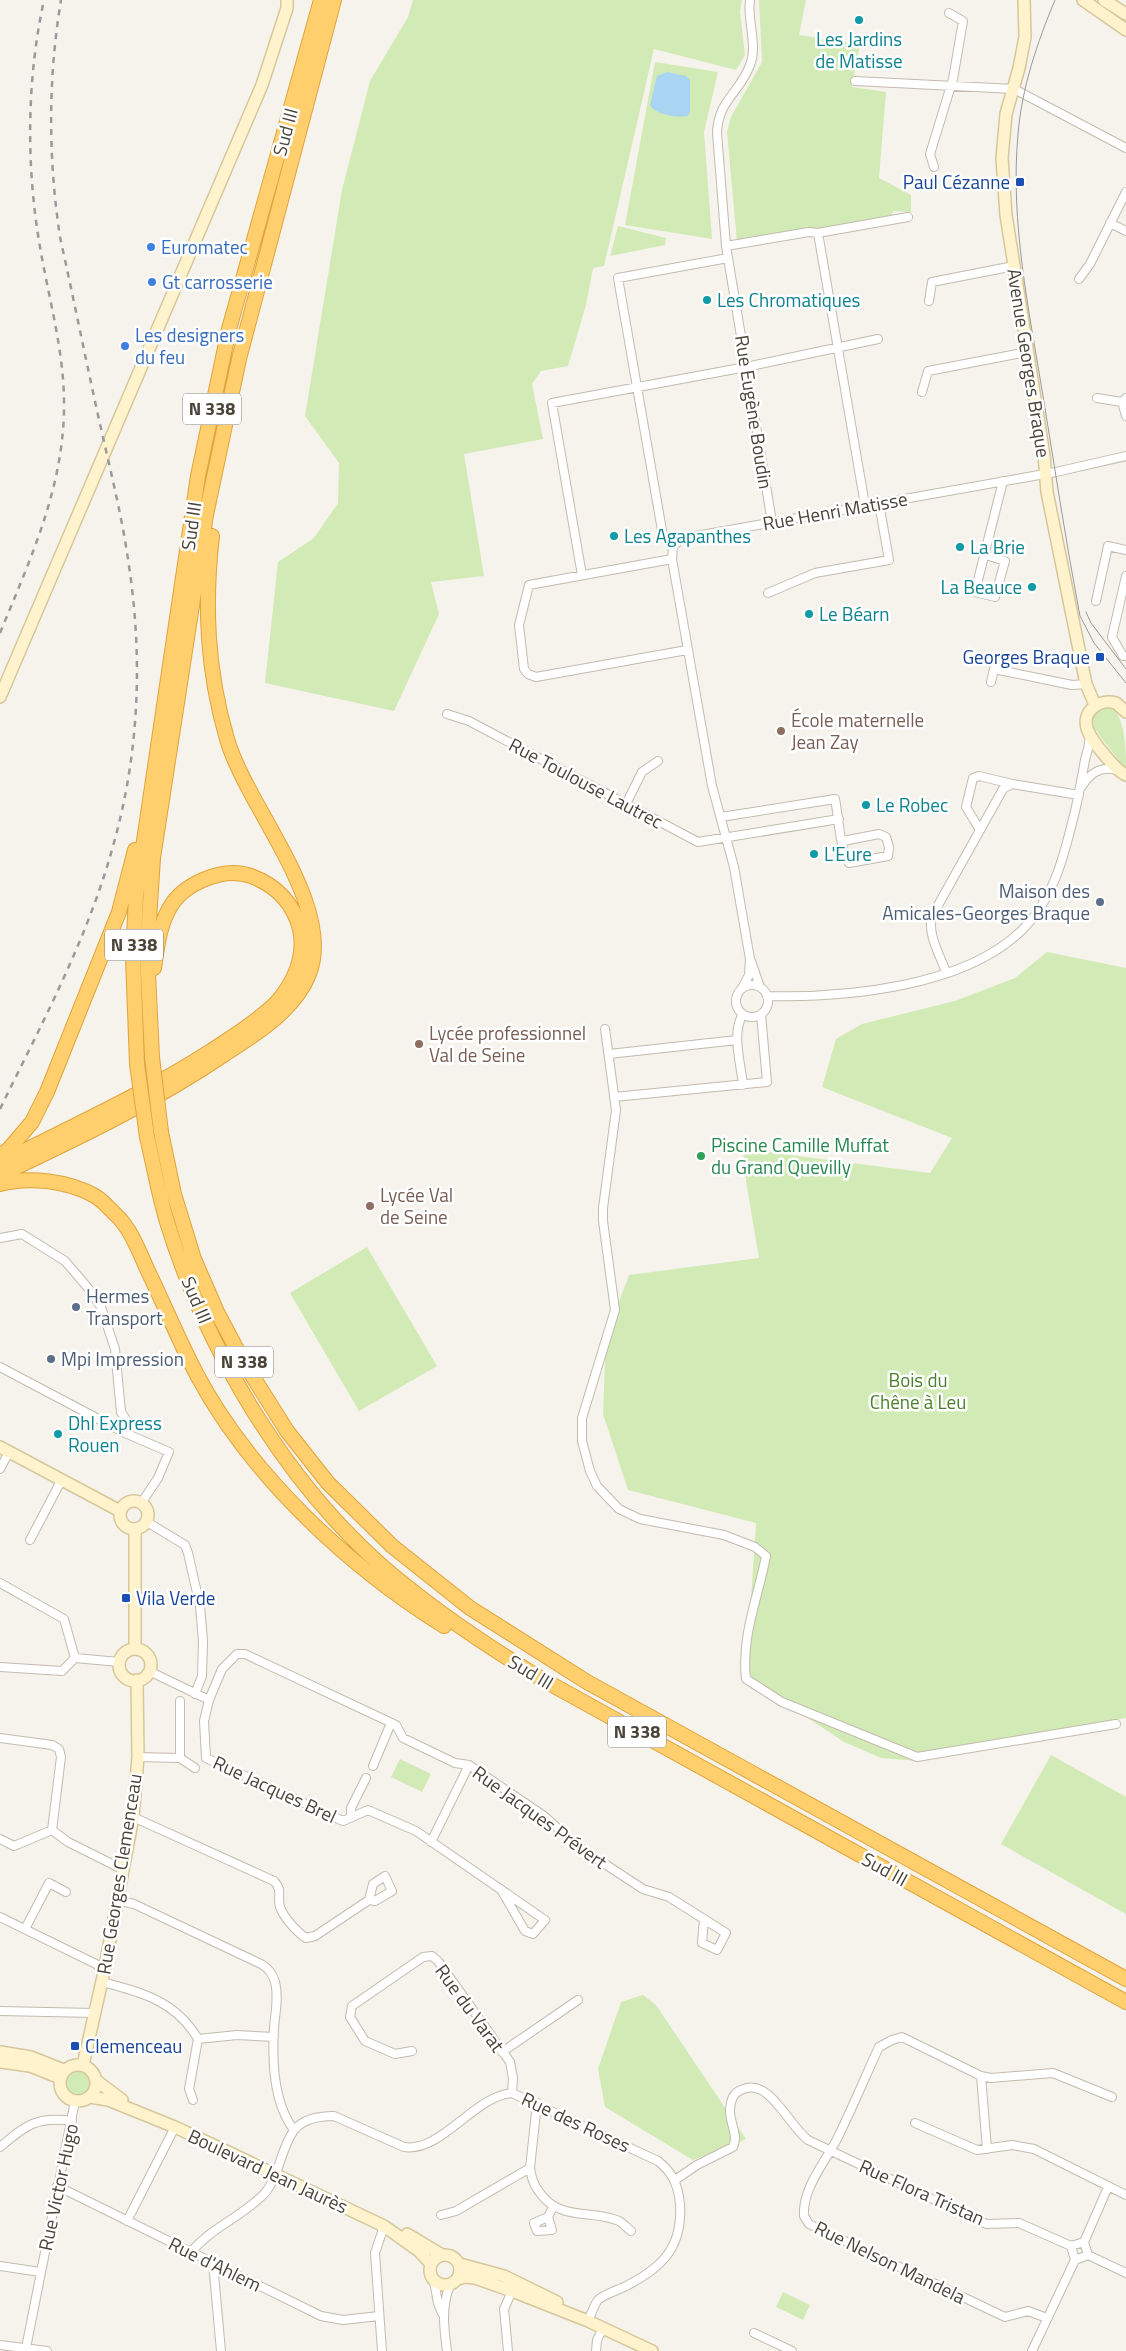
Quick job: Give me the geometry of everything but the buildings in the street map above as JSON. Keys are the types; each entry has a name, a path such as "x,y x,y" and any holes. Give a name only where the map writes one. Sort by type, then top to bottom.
{"highway":[{"name":"Sud III","path":"331,1 239,359 206,515 153,858 147,952 152,1057 161,1132 174,1194 194,1259 217,1312 243,1360 287,1431 328,1483 392,1546 470,1608 587,1682 1126,1979"},
{"name":"Sud III","path":"331,1 229,330 198,476 136,895 133,958 137,1064 148,1137 168,1225 198,1305 227,1367 273,1440 318,1499 382,1565 426,1603 455,1624 540,1678 1126,2002"},
{"path":"0,1175 137,1108 214,1062 258,1032 295,999 309,975 314,952 311,918 302,891 249,789 227,740 208,655 206,607 212,533 206,515"},
{"path":"0,1156 9,1149 32,1122 47,1092 120,912 137,842 146,828"},
{"path":"0,1163 162,1080 233,1036 275,1004 293,980 300,959 303,941 298,922 290,905 278,890 264,881 248,875 231,873 213,876 190,887 169,908 159,935 148,1000"},
{"path":"0,1184 35,1180 60,1183 96,1196 117,1215 138,1250 198,1376 232,1431 277,1486 323,1534 364,1570 404,1601 465,1639 540,1678"}],"street":[{"path":"0,698 262,85 287,8 287,0"},
{"name":"Rue Eugène Boudin","path":"750,0 753,52 750,65 718,118 726,246 772,522"},
{"name":"Avenue Georges Braque","path":"1024,0 1025,37 1014,89 1006,114 1002,158 1006,215 1047,492 1086,684 1095,705"},
{"name":"Avenue Georges Braque","path":"1024,19 1030,0"},
{"path":"1083,0 1126,30"},
{"path":"1104,0 1126,14"},
{"path":"934,167 930,154 952,86 964,21 949,13"},
{"path":"855,81 1014,89 1126,148"},
{"path":"1079,279 1090,264 1126,192"},
{"path":"726,246 908,217"},
{"path":"1110,223 1126,231"},
{"path":"818,232 865,506"},
{"path":"728,258 618,278 663,536 676,542 671,552 672,559 712,786 734,866 750,960 760,988 767,996 767,1006 760,1014 751,1017 738,1010 736,1000 749,975 750,960"},
{"path":"929,301 932,282 1014,266"},
{"path":"582,575 552,403 746,367 878,339"},
{"path":"922,392 928,371 1027,352"},
{"path":"1098,398 1124,400 1126,416"},
{"name":"Rue Henri Matisse","path":"676,542 690,536 1003,481 1126,456"},
{"path":"983,554 1005,561 995,597 975,592 983,554 1003,481"},
{"path":"768,593 815,573 888,560 879,503"},
{"path":"1096,600 1108,546 1126,550"},
{"path":"672,559 529,585 519,625 524,669 528,674 536,676 687,650"},
{"path":"1126,576 1112,636 1123,656 1126,656"},
{"path":"991,682 994,668 1072,685 1086,684"},
{"path":"767,996 875,991 946,972 996,950 1011,940 1030,921 1047,897 1060,866 1080,792 1089,743 1086,720 1088,714 1095,705 1101,702 1119,704 1126,712"},
{"name":"Rue Toulouse Lautrec","path":"447,714 469,721 698,842 839,819"},
{"path":"1088,732 1122,772"},
{"path":"626,804 642,772 658,761"},
{"path":"1080,792 1092,773 1098,770 1122,772"},
{"path":"980,830 966,807 973,778 979,776 1012,784 1080,792"},
{"path":"946,972 930,924 932,916 1003,789 1012,784"},
{"path":"721,817 835,799 843,841 849,863 888,856 889,846 886,837 879,834 843,841"},
{"path":"742,988 753,985 760,988"},
{"path":"743,1014 740,1018 737,1040 743,1084"},
{"path":"614,1097 767,1082 760,1014"},
{"path":"605,1029 616,1110 603,1208 603,1222 615,1310 582,1418 582,1441 590,1471 597,1486 619,1509 640,1519 724,1535 755,1547 766,1556 743,1657 746,1680 782,1702 916,1757 1116,1724"},
{"path":"609,1054 737,1040"},
{"path":"0,1238 22,1234 65,1261 89,1289 101,1307 115,1349 121,1412 125,1418 125,1433"},
{"path":"0,1367 125,1433 169,1452 158,1478 142,1502"},
{"path":"0,1469 4,1450 120,1510"},
{"path":"30,1540 61,1480"},
{"path":"129,1501 142,1502 148,1510 147,1522 135,1529 123,1524 120,1510 129,1501"},
{"path":"147,1522 185,1545 188,1553 200,1606 202,1641 202,1676 195,1694"},
{"path":"135,1529 136,1648"},
{"path":"0,1583 64,1620 75,1658"},
{"path":"136,1648 147,1655 150,1660 149,1671 144,1678 137,1680 125,1677 121,1673 119,1662 126,1651 136,1648"},
{"name":"Rue Jacques Prévert","path":"209,1700 222,1669 237,1654 245,1654 396,1725 403,1738 455,1763 469,1765 544,1816 584,1850 643,1889 669,1897 704,1919"},
{"path":"75,1658 119,1662"},
{"path":"0,1667 62,1671 75,1658"},
{"path":"149,1671 209,1700"},
{"name":"Rue Georges Clemenceau","path":"83,2065 103,1977 133,1817 138,1757 137,1680"},
{"name":"Rue Jacques Brel","path":"209,1700 204,1721 206,1758 343,1822 368,1810 416,1832 545,1920 533,1934 525,1930 502,1891"},
{"path":"180,1701 180,1758"},
{"path":"373,1766 392,1723"},
{"path":"1,1740 52,1745 59,1749 61,1756 52,1830"},
{"path":"138,1757 180,1758 195,1768"},
{"path":"431,1842 469,1765"},
{"path":"351,1818 351,1808 366,1778"},
{"path":"133,1817 274,1881 281,1892 280,1907 299,1933 306,1938 314,1936 369,1900"},
{"path":"0,1839 14,1846 52,1830"},
{"path":"52,1830 68,1842 122,1869"},
{"path":"25,1930 49,1883 66,1892"},
{"path":"116,1900 134,1904 266,1967 273,1976 276,1988 274,2037 278,2089 284,2111 294,2130 263,2196 202,2239 191,2252"},
{"path":"0,1917 96,1964 103,1977 163,2003 188,2022 198,2038 189,2089 194,2100"},
{"name":"Rue du Varat","path":"412,2051 395,2054 365,2040 350,2017 352,2006 423,1957 432,1956 438,1961 510,2062 513,2078 512,2093"},
{"path":"502,2052 578,2000"},
{"path":"0,2012 94,2013"},
{"path":"198,2038 237,2035 274,2037"},
{"path":"830,2150 880,2047 892,2040 902,2038 981,2076 991,2078 1053,2073 1112,2098"},
{"path":"0,2052 31,2057 62,2074"},
{"path":"0,2062 30,2066 62,2074"},
{"path":"83,2065 92,2071 96,2087 90,2097 83,2101 75,2101 62,2093 60,2086 62,2074 70,2066 83,2065"},
{"path":"981,2076 987,2149"},
{"name":"Boulevard Jean Jaurès","path":"96,2082 111,2094 147,2115"},
{"name":"Rue Flora Tristan","path":"675,2180 697,2165 733,2147 735,2139 730,2118 731,2104 736,2093 748,2087 755,2087 767,2092 800,2134 830,2150 979,2221 987,2224 1019,2223 1070,2246"},
{"name":"Rue des Roses","path":"294,2130 313,2118 334,2116 404,2147 417,2147 437,2137 499,2095 512,2093 658,2161 671,2172 675,2180"},
{"name":"Boulevard Jean Jaurès","path":"90,2097 108,2100 175,2127 386,2227 407,2234 442,2255"},
{"name":"Rue Victor Hugo","path":"26,2348 75,2101"},
{"path":"537,2103 530,2168 536,2189 553,2206 567,2212 619,2221 631,2231"},
{"path":"0,2147 27,2126 41,2120 72,2121"},
{"path":"915,2123 977,2150 1012,2145 1034,2149 1126,2195"},
{"path":"128,2221 175,2127"},
{"name":"Rue Nelson Mandela","path":"830,2150 804,2204 804,2216 809,2224 1005,2317 1028,2311 1047,2318"},
{"path":"441,2215 456,2211 530,2168"},
{"path":"588,2321 598,2300 647,2276 659,2266 670,2250 680,2222 679,2198 675,2180"},
{"name":"Rue d'Ahlem","path":"57,2186 332,2319 379,2316"},
{"path":"1088,2255 1084,2242 1108,2187"},
{"path":"548,2216 553,2206"},
{"path":"382,2351 376,2253 386,2227"},
{"name":"Boulevard Jean Jaurès","path":"386,2227 419,2251 431,2264"},
{"path":"1075,2260 1070,2246 1084,2242"},
{"path":"443,2315 430,2273 431,2264 442,2255 453,2256 460,2264 504,2276 572,2310 588,2321"},
{"path":"1032,2351 1075,2260 1088,2255 1126,2273"},
{"path":"213,2262 221,2351"},
{"path":"447,2351 443,2315 444,2302 461,2272 460,2264"},
{"name":"Rue Victor Hugo","path":"0,2266 40,2272"},
{"path":"434,2281 439,2284 454,2282 465,2277 475,2278 588,2321 652,2351"},
{"path":"508,2351 504,2309 512,2291"},
{"path":"596,2351 597,2340 603,2328"},
{"path":"754,2333 792,2351"},
{"path":"0,2345 47,2351"}],"green space":[{"path":"413,0 742,0 740,11 745,55 736,70 654,49 604,266 593,268 586,305 568,366 541,371 532,384 543,439 464,454 484,576 431,582 439,614 394,711 265,683 278,562 314,538 338,503 339,463 305,416 342,190 370,81 408,17"},
{"path":"759,0 806,0 799,35 860,45 852,87 886,92 879,178 911,195 911,212 893,211 891,217 737,242 727,132 731,117 762,62"},
{"path":"655,62 718,72 704,132 712,239 625,225"},
{"path":"618,226 666,238 665,245 610,256"},
{"path":"1109,707 1115,711 1122,725 1126,770 1094,728 1093,720 1095,713"},
{"name":"Bois du Chêne à Leu","path":"1047,952 1126,968 1126,1718 920,1761 881,1758 844,1742 746,1677 756,1523 628,1490 603,1414 606,1337 629,1275 759,1258 746,1181 743,1149 930,1173 952,1138 822,1087 836,1039 862,1024 955,1001 1015,978"},
{"path":"367,1247 437,1366 359,1411 290,1293"},
{"path":"1051,1755 1126,1797 1126,1914 1001,1844"},
{"path":"400,1759 431,1774 422,1792 391,1777"},
{"path":"643,1995 656,2005 746,2139 693,2160 605,2107 598,2069 621,2002"},
{"path":"78,2071 87,2074 90,2083 87,2092 78,2095 69,2092 66,2083 69,2074"},
{"path":"783,2292 810,2305 803,2320 776,2307"}],"water":[{"path":"667,72 686,76 690,80 690,112 688,116 667,115 657,111 650,105 657,76"}],"tram line":[{"path":"1055,0 1031,66 1020,117 1016,167 1022,266 1080,616 1094,643 1126,683"},
{"path":"1086,612 1091,623 1126,669"}],"railway":[{"path":"0,633 43,524 58,467 62,439 64,409 62,367 39,241 30,151 34,59 44,0"},
{"path":"0,1109 63,980 103,880 122,812 133,742 136,707 136,637 126,547 60,237 56,207 51,118 54,59 61,0"}],"place":[{"name":"Les Jardins de Matisse","path":"859,20"},
{"name":"Paul Cézanne","path":"1020,182"},
{"name":"Euromatec","path":"151,247"},
{"name":"Gt carrosserie","path":"152,282"},
{"name":"Les Chromatiques","path":"707,300"},
{"name":"Les designers du feu","path":"125,346"},
{"name":"Les Agapanthes","path":"614,536"},
{"name":"La Brie","path":"960,547"},
{"name":"La Beauce","path":"1032,587"},
{"name":"Le Béarn","path":"809,614"},
{"name":"Georges Braque","path":"1100,657"},
{"name":"École maternelle Jean Zay","path":"781,731"},
{"name":"Le Robec","path":"866,805"},
{"name":"L'Eure","path":"814,854"},
{"name":"Maison des Amicales-Georges Braque","path":"1100,902"},
{"name":"Lycée professionnel Val de Seine","path":"419,1044"},
{"name":"Piscine Camille Muffat du Grand Quevilly","path":"701,1156"},
{"name":"Lycée Val de Seine","path":"370,1206"},
{"name":"Hermes Transport","path":"76,1307"},
{"name":"Mpi Impression","path":"51,1359"},
{"name":"Dhl Express Rouen","path":"58,1434"},
{"name":"Vila Verde","path":"126,1598"},
{"name":"Clemenceau","path":"75,2046"}]}
